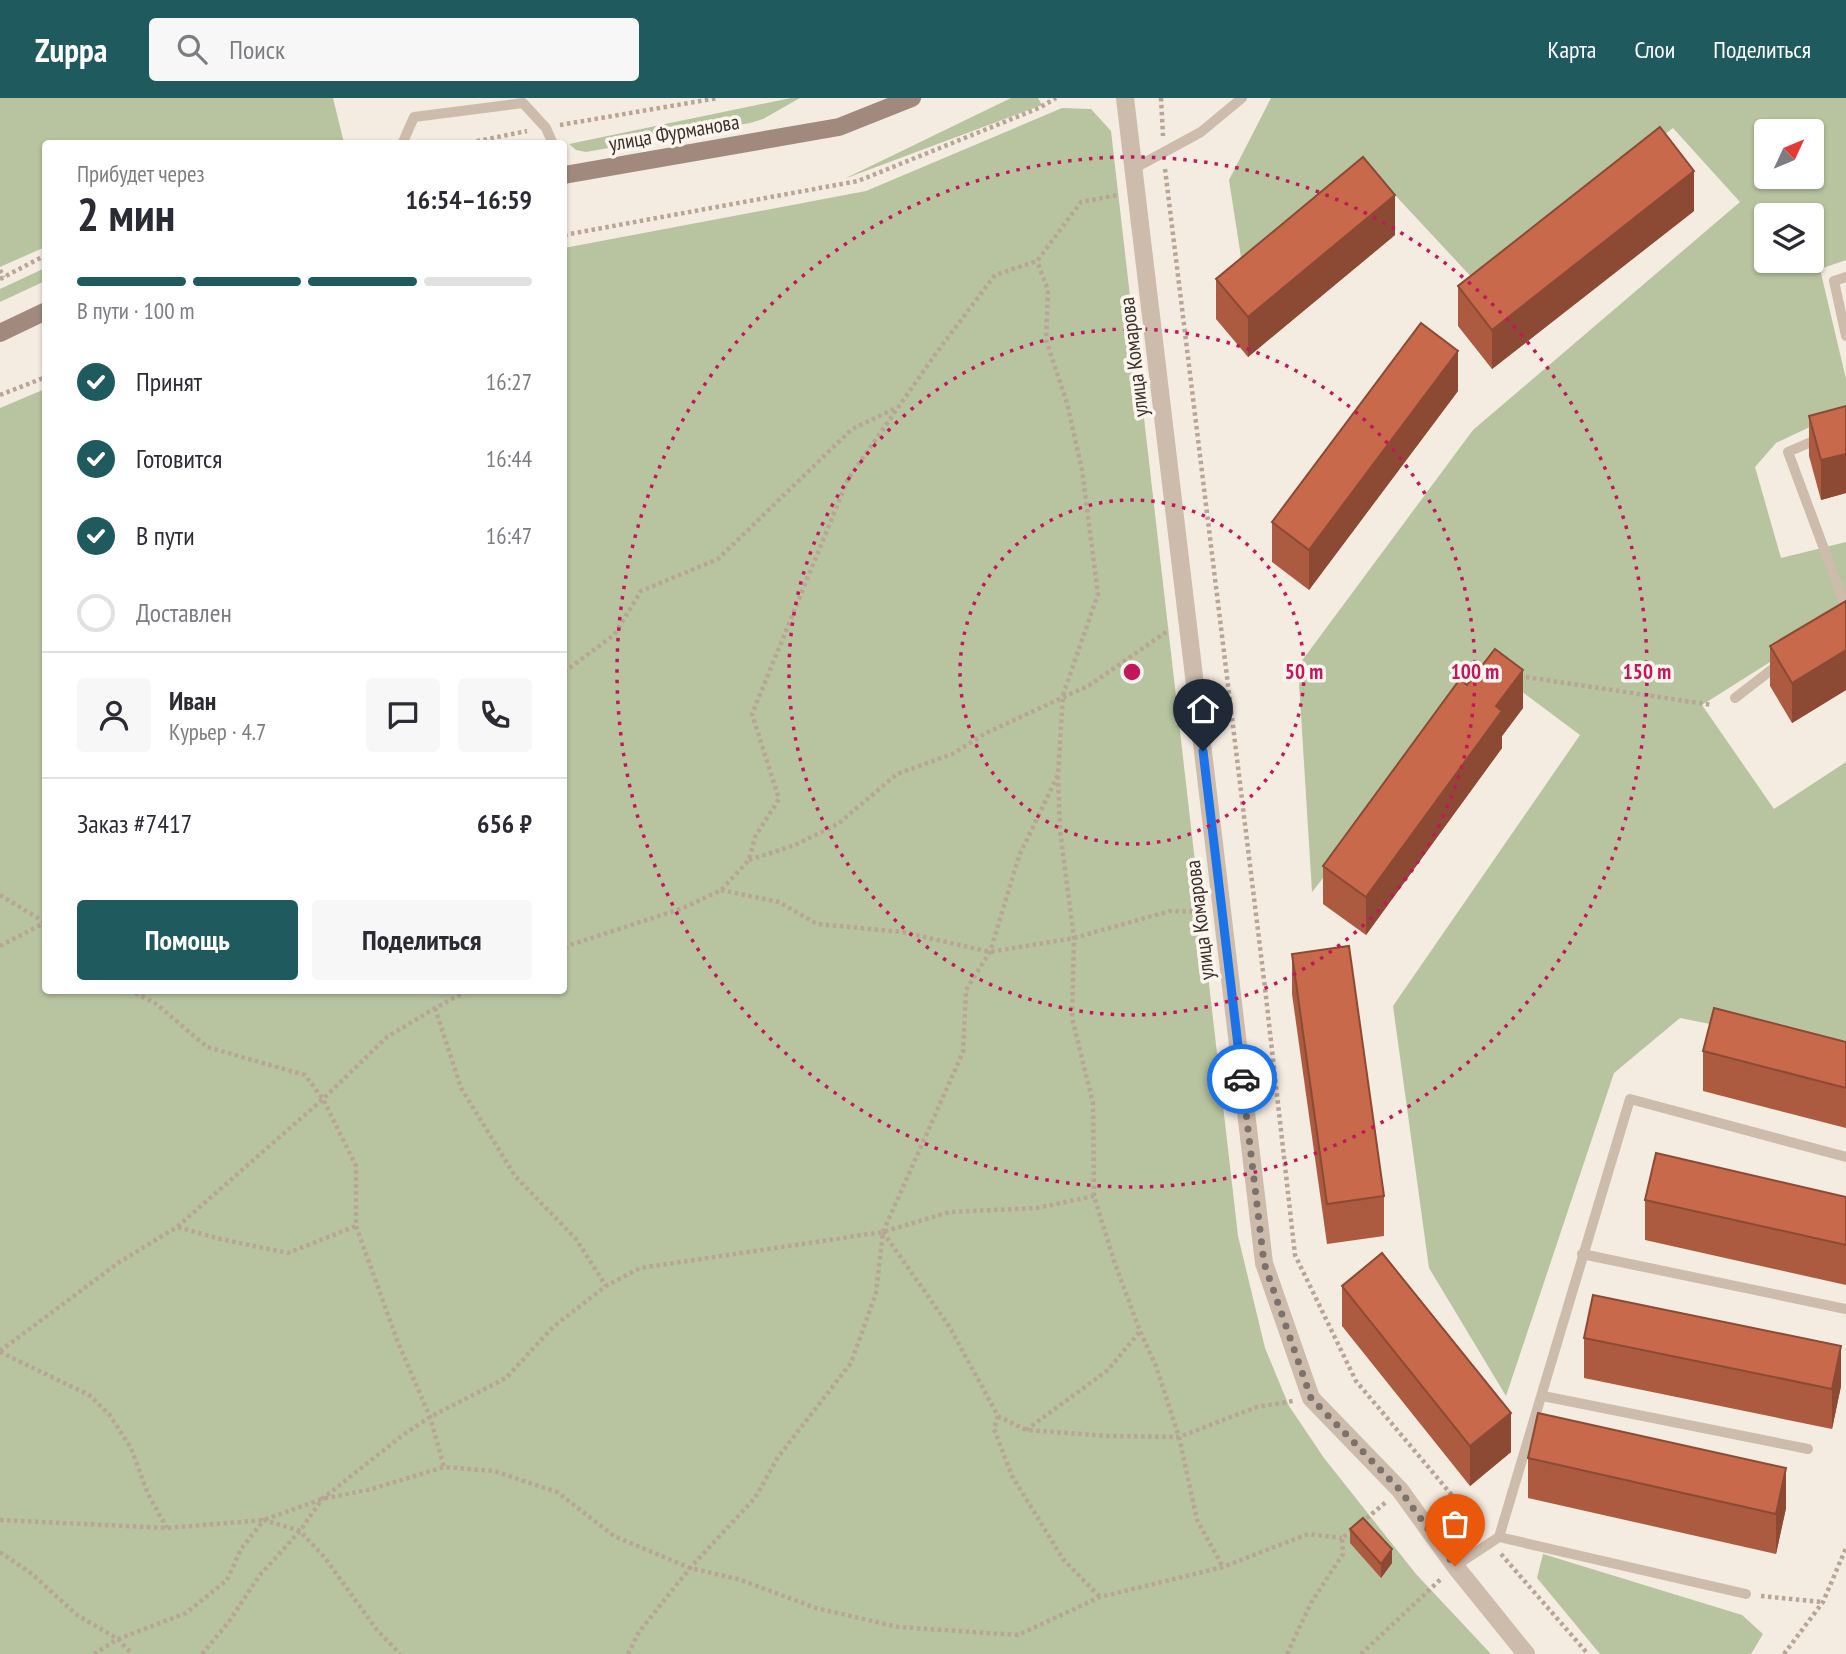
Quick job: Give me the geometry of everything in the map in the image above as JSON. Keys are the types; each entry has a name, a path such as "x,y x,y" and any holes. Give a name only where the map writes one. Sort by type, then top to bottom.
{"main road":[{"name":"улица Фурманова","path":"567,172 839,127 912,98"},
{"path":"0,333 42,313"}],"street":[{"name":"улица Комарова","path":"1125,98 1264,1263 1311,1398 1400,1490 1455,1566 1527,1654"}],"lane":[{"path":"1133,169 1201,132 1242,98"},
{"path":"404,140 414,117 523,103 546,128 551,140"},
{"path":"1846,277 1834,281 1846,336"},
{"path":"1835,432 1788,452 1846,610 1835,621"},
{"path":"1735,698 1785,659"},
{"path":"1455,1566 1495,1539 1543,1396 1582,1254 1630,1099 1846,1157"},
{"path":"1582,1254 1846,1309"},
{"path":"1543,1396 1808,1449"},
{"path":"1495,1539 1746,1594"}],"path":[{"path":"484,140 718,98"},
{"path":"567,234 858,181 1038,108 1056,98"},
{"path":"1165,172 1295,1255 1356,1381 1495,1539 1588,1654"},
{"path":"567,946 683,908 721,890 749,860 755,837 779,799 752,714 848,479 995,275 1037,261 1081,202 1137,191"},
{"path":"0,271 2,278 42,257"},
{"path":"1037,261 1048,290 1046,340 1067,404 1082,470 1098,594 1063,695 1058,775 1060,831 1074,938 1072,1018 1093,1103 1094,1196 1114,1261 1156,1366 1179,1437 1197,1520 1223,1567"},
{"path":"0,395 42,379"},
{"path":"567,670 614,635 641,591 718,559 852,429 899,406"},
{"path":"749,860 795,845 838,824 897,774 952,754 986,733 1063,695 1090,685 1188,618"},
{"path":"1512,675 1712,705"},
{"path":"628,1654 639,1632 691,1568 755,1498 778,1457 850,1363 876,1293 883,1232 963,1052 967,990 990,952 1019,856 1058,775"},
{"path":"721,890 779,902 817,924 903,932 990,952 1074,938 1170,911 1222,912"},
{"path":"0,895 42,920"},
{"path":"0,946 42,924"},
{"path":"136,994 155,1003 206,1047 305,1075 323,1099 356,1166 356,1226 397,1340 430,1417 444,1467"},
{"path":"167,1528 148,1493 131,1448 108,1413 89,1395 0,1351 118,1264 177,1227 323,1099 387,1037 461,994"},
{"path":"435,1008 461,1088 515,1176 576,1240 606,1286"},
{"path":"202,1654 228,1623 259,1576 300,1531 322,1499 430,1417 506,1378 553,1327 606,1286 640,1268 883,1232 950,1212 1037,1208 1094,1196"},
{"path":"177,1227 288,1253 356,1226"},
{"path":"883,1232 949,1326 998,1416 1026,1430 1108,1436 1179,1437 1257,1407 1311,1398"},
{"path":"1026,1430 1108,1370 1140,1331"},
{"path":"998,1416 994,1429 1012,1476 1063,1559 1100,1597"},
{"path":"0,1520 167,1528 264,1520 322,1499 372,1489 444,1467 494,1471 557,1492 614,1536 691,1568 738,1579 817,1608 898,1626 1018,1635 1100,1597 1223,1567 1308,1534 1342,1538 1400,1490"},
{"path":"264,1520 300,1531 325,1558 377,1630 400,1654"},
{"path":"94,1654 118,1639 186,1613 228,1580 241,1549 264,1520"},
{"path":"1287,1654 1311,1603 1343,1554 1342,1538"},
{"path":"1784,1654 1823,1602 1846,1548"},
{"path":"0,1552 32,1573 77,1615 118,1639 132,1654"},
{"path":"1360,1654 1455,1566"},
{"path":"1746,1594 1823,1602"}],"green space":[{"path":"0,98 333,98 343,140 42,140 42,248 0,267"},
{"path":"800,98 763,119 750,123 586,152 576,150 569,144"},
{"path":"1011,98 1038,98 1042,105 844,179"},
{"path":"1271,98 1846,98 1846,260 1824,268 1824,203 1754,203 1754,273 1821,273 1846,379 1846,410 1776,443 1755,467 1781,558 1846,542 1846,614 1702,705 1774,809 1846,762 1846,1051 1680,1018 1614,1073 1506,1396 1429,1268 1393,1006 1580,735 1490,668 1312,892 1298,666 1473,430 1740,202 1673,128 1558,215 1476,282 1367,165 1243,270 1229,180"},
{"path":"1062,108 1091,109 1111,131 1238,1236 1265,1348 1289,1406 1324,1458 1416,1574 1491,1654 0,1654 0,408 42,390 42,994 567,994 567,247 866,191"},
{"path":"42,269 42,282 0,302 0,289"},
{"path":"1543,1554 1742,1615 1763,1634 1751,1654 1600,1654 1537,1578"}],"building":[{"path":"1660,127 1694,171 1492,330 1458,286"},
{"path":"1363,157 1395,195 1248,317 1216,279"},
{"path":"1421,323 1458,351 1309,550 1272,522"},
{"path":"1846,406 1846,454 1821,460 1809,416"},
{"path":"1846,601 1846,650 1792,683 1770,646"},
{"path":"1495,649 1523,670 1496,706 1502,711 1366,897 1323,866 1460,679 1467,685"},
{"path":"1349,946 1384,1196 1327,1204 1292,954"},
{"path":"1714,1008 1846,1042 1846,1088 1703,1051"},
{"path":"1656,1153 1846,1197 1846,1245 1645,1200"},
{"path":"1382,1253 1511,1413 1470,1446 1342,1286"},
{"path":"1593,1295 1841,1346 1832,1389 1584,1338"},
{"path":"1538,1413 1786,1468 1776,1514 1528,1458"},
{"path":"1363,1518 1392,1549 1381,1564 1350,1529"}],"way so far":[{"path":"1242,1079 1264,1263 1311,1398 1400,1490 1455,1566"}],"route":[{"path":"1203,751 1242,1079"}]}
